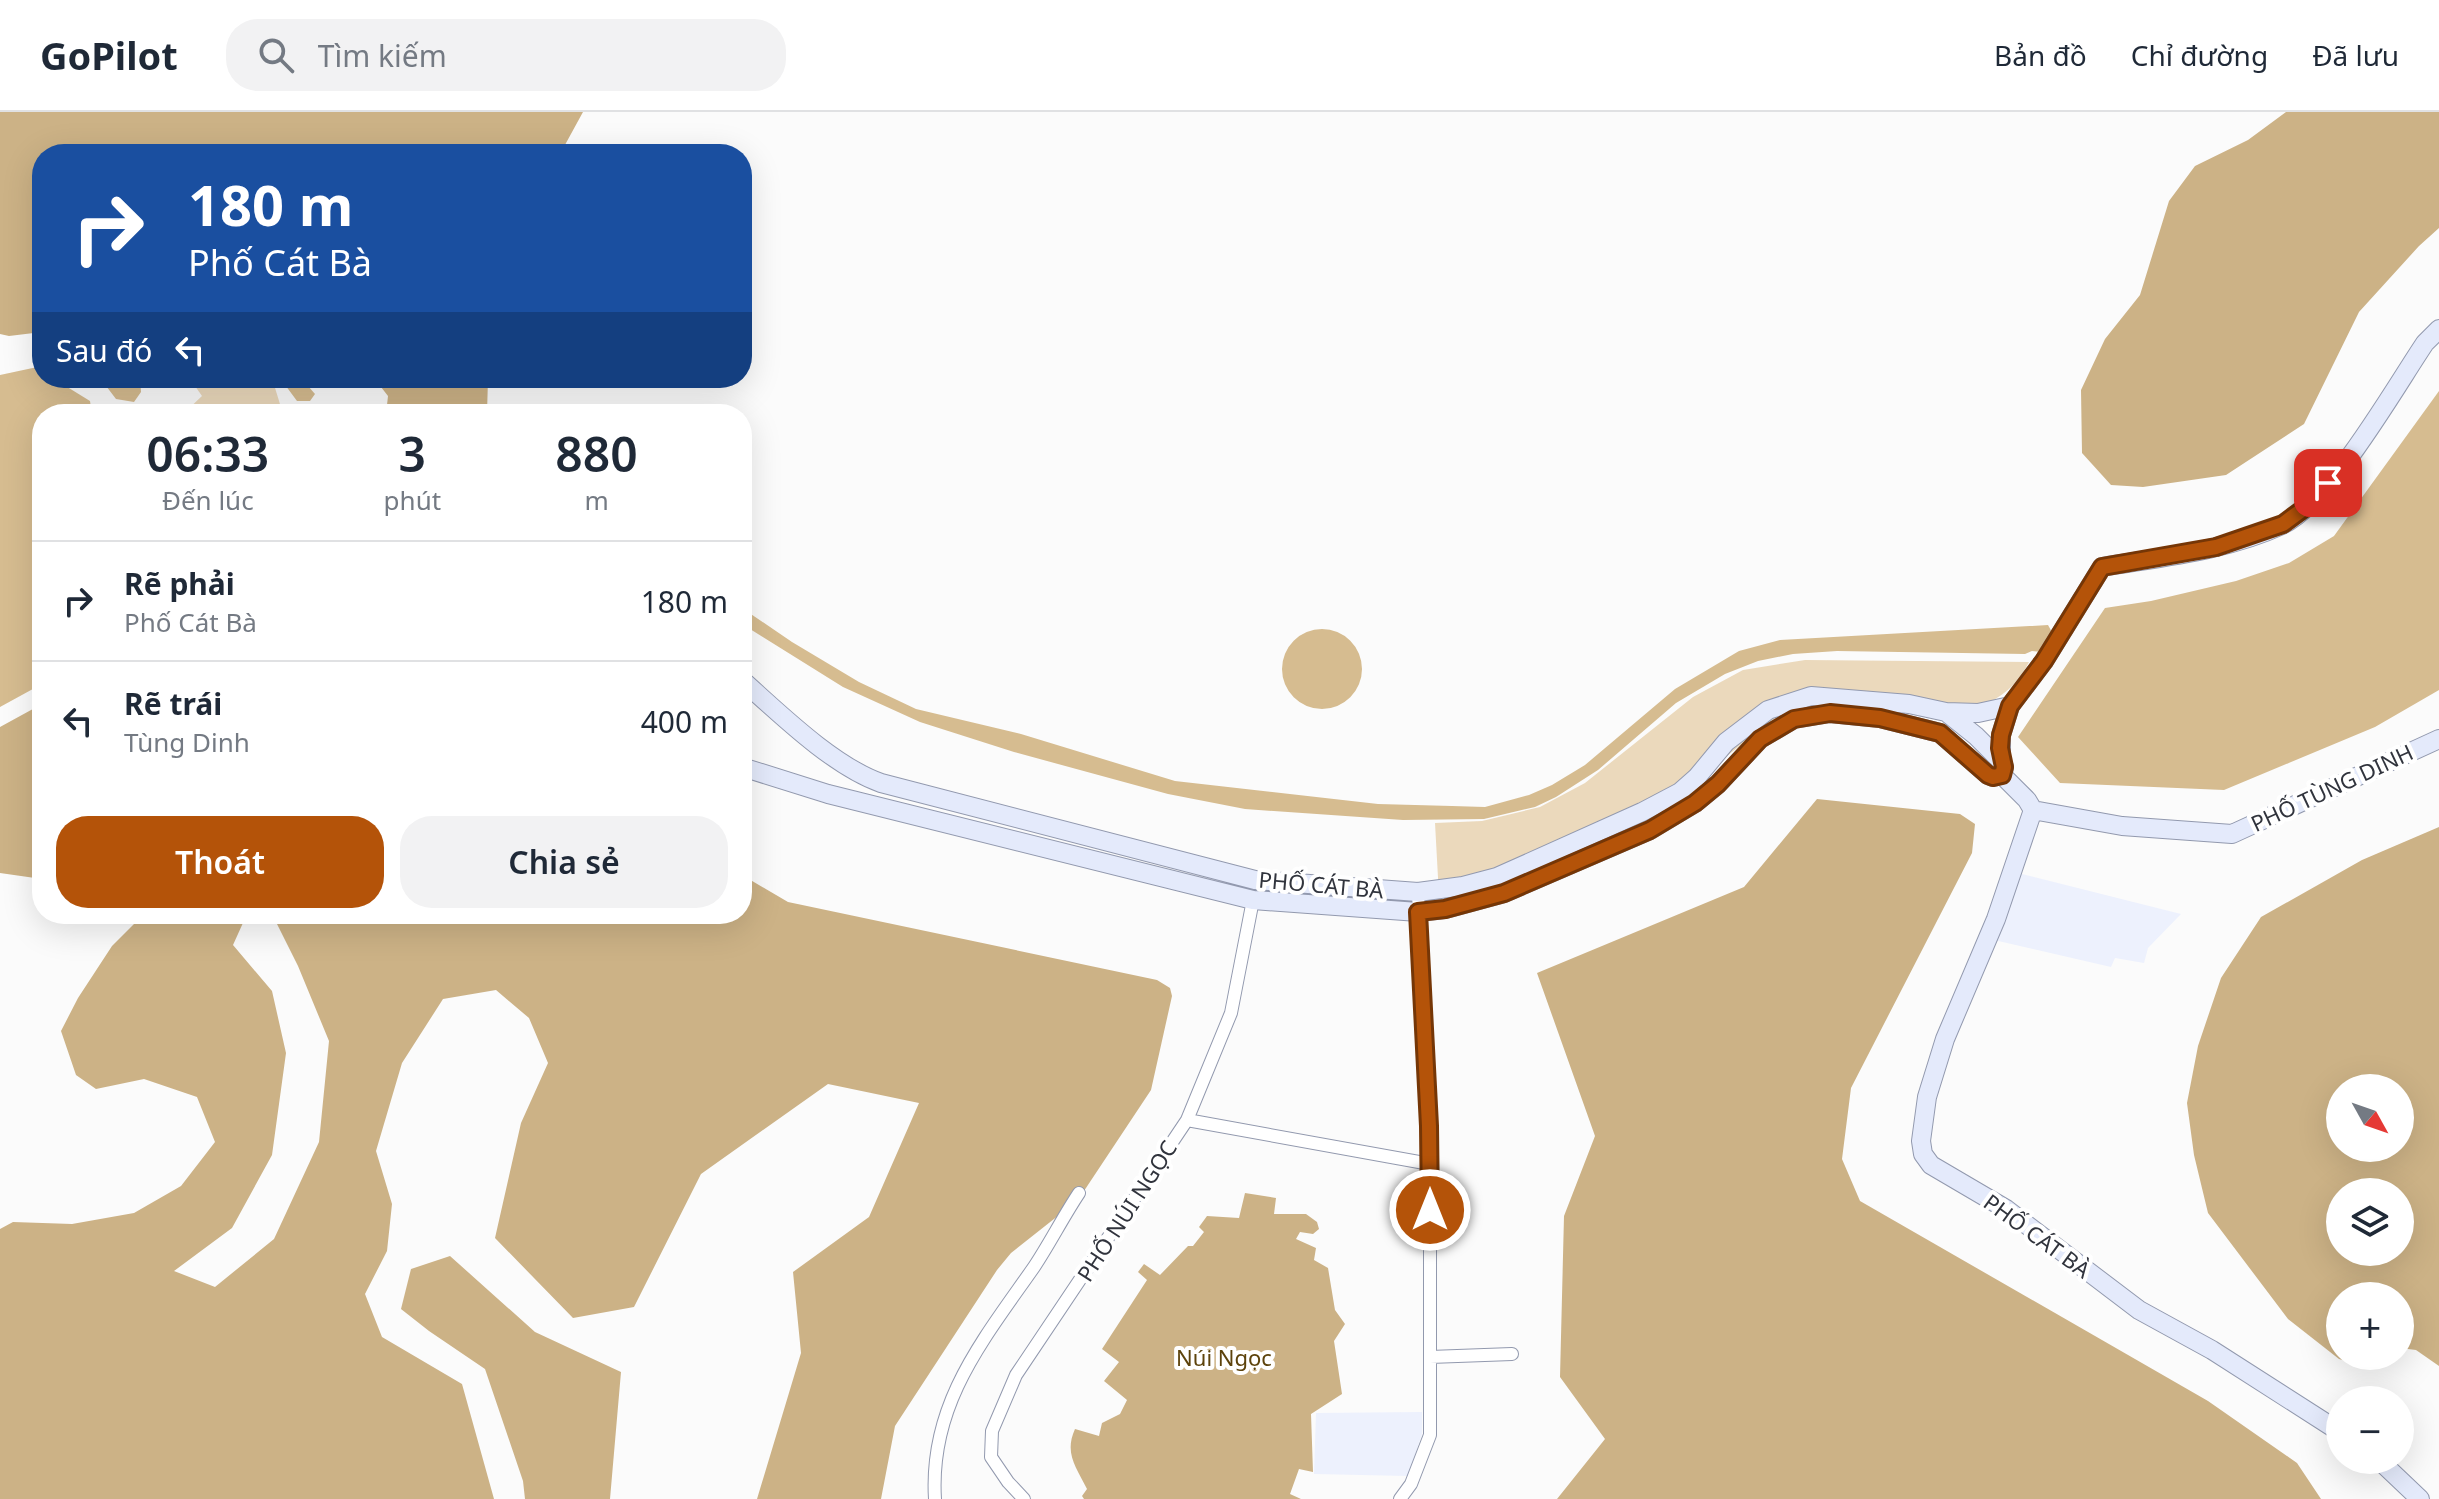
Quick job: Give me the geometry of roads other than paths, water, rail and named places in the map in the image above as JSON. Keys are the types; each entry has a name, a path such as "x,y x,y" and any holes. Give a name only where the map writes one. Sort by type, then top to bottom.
{"main road":[{"path":"2001,768 2001,735 2010,706 2044,661 2102,567 2216,547 2283,524 2310,504 2346,462 2425,343 2439,329"},
{"name":"PHỐ CÁT BÀ","path":"752,689 786,719 862,776 1255,880 1418,892 1463,886 1497,877 1627,830"},
{"name":"PHỐ CÁT BÀ","path":"1791,711 1811,696 1909,704 1946,712 1976,736 2033,810 1996,919 1945,1039 1927,1097 1921,1141 1923,1154 1931,1165 2006,1209 2139,1310 2212,1350 2326,1423"},
{"path":"1940,733 1946,712 1978,713 2010,706"},
{"name":"PHỐ CÁT BÀ","path":"752,770 828,794 1253,900 1418,912 1445,909 1504,893 1627,830 1680,792 1726,742 1768,710 1880,718 1940,733 1988,775 1993,777 2001,768"},
{"name":"PHỐ TÙNG DINH","path":"2033,810 2122,826 2232,834 2439,739"},
{"path":"1029,842 1034,823"},
{"path":"1253,900 1255,880"},
{"path":"2394,1474 2420,1499"}],"street":[{"path":"1400,1499 1411,1484 1430,1435 1430,1164 1418,892"},
{"name":"PHỐ NÚI NGỌC","path":"1024,1499 991,1457 992,1431 1011,1383 1187,1120 1231,1013 1253,900"},
{"path":"1187,1120 1430,1164"},
{"path":"935,1499 935,1455 940,1427 950,1399 973,1353 1037,1262 1079,1193"},
{"path":"1430,1357 1512,1354"}],"park label":[{"name":"Núi Ngọc","path":"1224,1358"}]}
